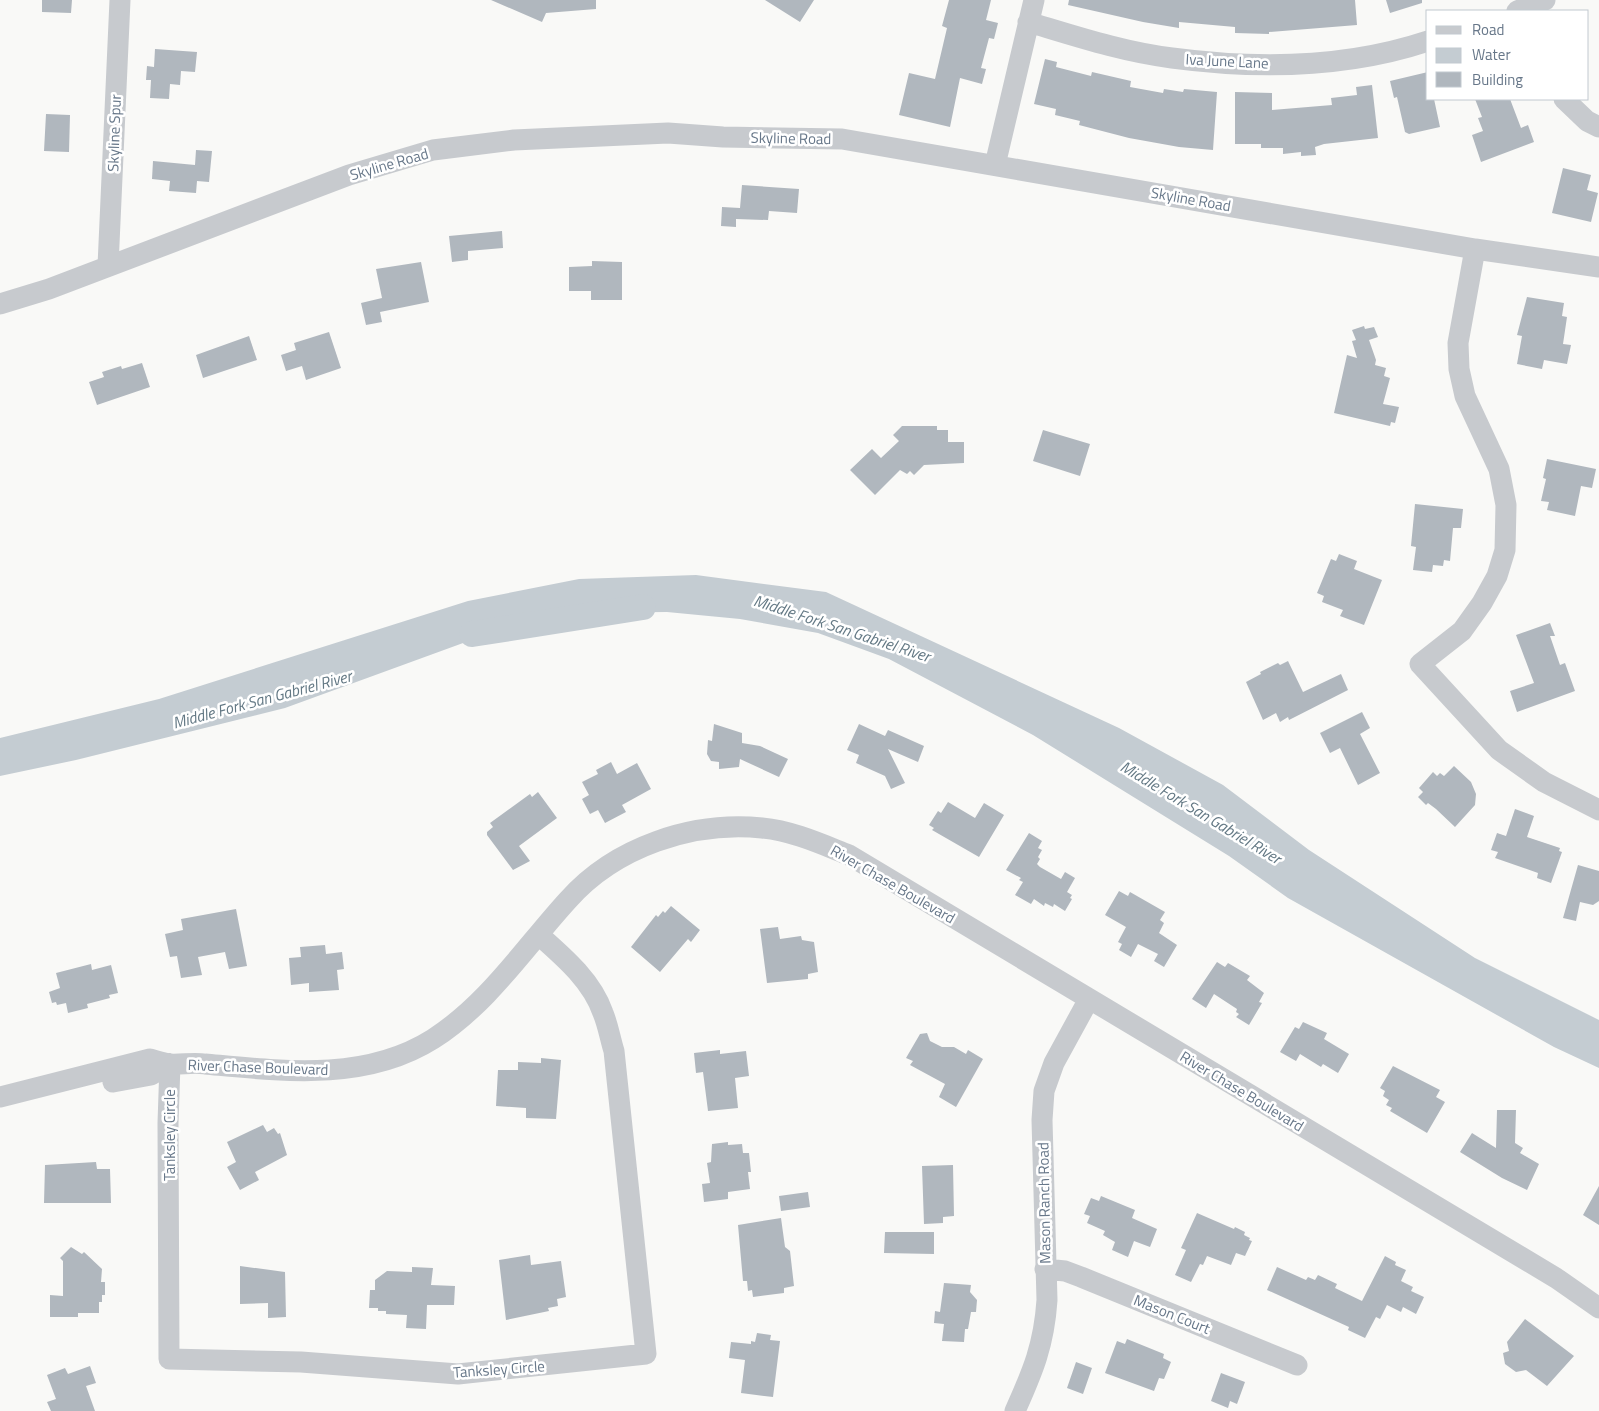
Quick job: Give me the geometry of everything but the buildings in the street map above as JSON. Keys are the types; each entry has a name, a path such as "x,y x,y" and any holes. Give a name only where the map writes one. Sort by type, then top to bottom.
{"street":[{"name":"Skyline Spur","path":"108,266 120,0"},
{"path":"995,165 1034,0"},
{"name":"Iva June Lane","path":"1028,22 1109,46 1171,58 1252,64 1311,63 1410,47 1426,42"},
{"path":"1565,100 1587,121 1599,127"},
{"name":"Skyline Road","path":"0,304 49,289 349,175 433,150 486,142 668,133 723,137 842,139 1475,249 1599,267"},
{"path":"1475,249 1458,343 1459,369 1465,396 1499,469 1506,505 1505,550 1497,576 1482,604 1462,631 1420,664 1499,750 1544,782 1599,810"},
{"name":"River Chase Boulevard","path":"0,1097 150,1059 170,1064 200,1063 296,1071 348,1070 394,1059 433,1040 467,1014 539,935 569,898 601,871 632,851 666,837 715,827 762,828 803,836 849,855 1556,1278 1599,1308"},
{"name":"Tanksley Circle","path":"170,1064 168,1123 169,1359 301,1362 458,1374 646,1354 614,1051 603,1012 589,985 561,954 539,935"},
{"name":"Mason Ranch Road","path":"1015,1411 1038,1359 1047,1300 1042,1120 1044,1091 1054,1063 1089,1000"},
{"name":"River Chase Boulevard","path":"0,1111 151,1075 170,1064"},
{"name":"Mason Court","path":"1045,1269 1065,1271 1081,1277 1297,1365"}],"water":[{"path":"696,575 826,592 1119,728 1223,785 1309,850 1475,958 1599,1020 1599,1068 1554,1047 1288,898 1229,856 1033,735 889,659 818,633 740,619 667,612 571,613 496,631 285,708 76,760 0,776 0,738 159,699 468,601 579,579"}],"waterway":[{"name":"Middle Fork San Gabriel River","path":"472,634 643,607"}]}
